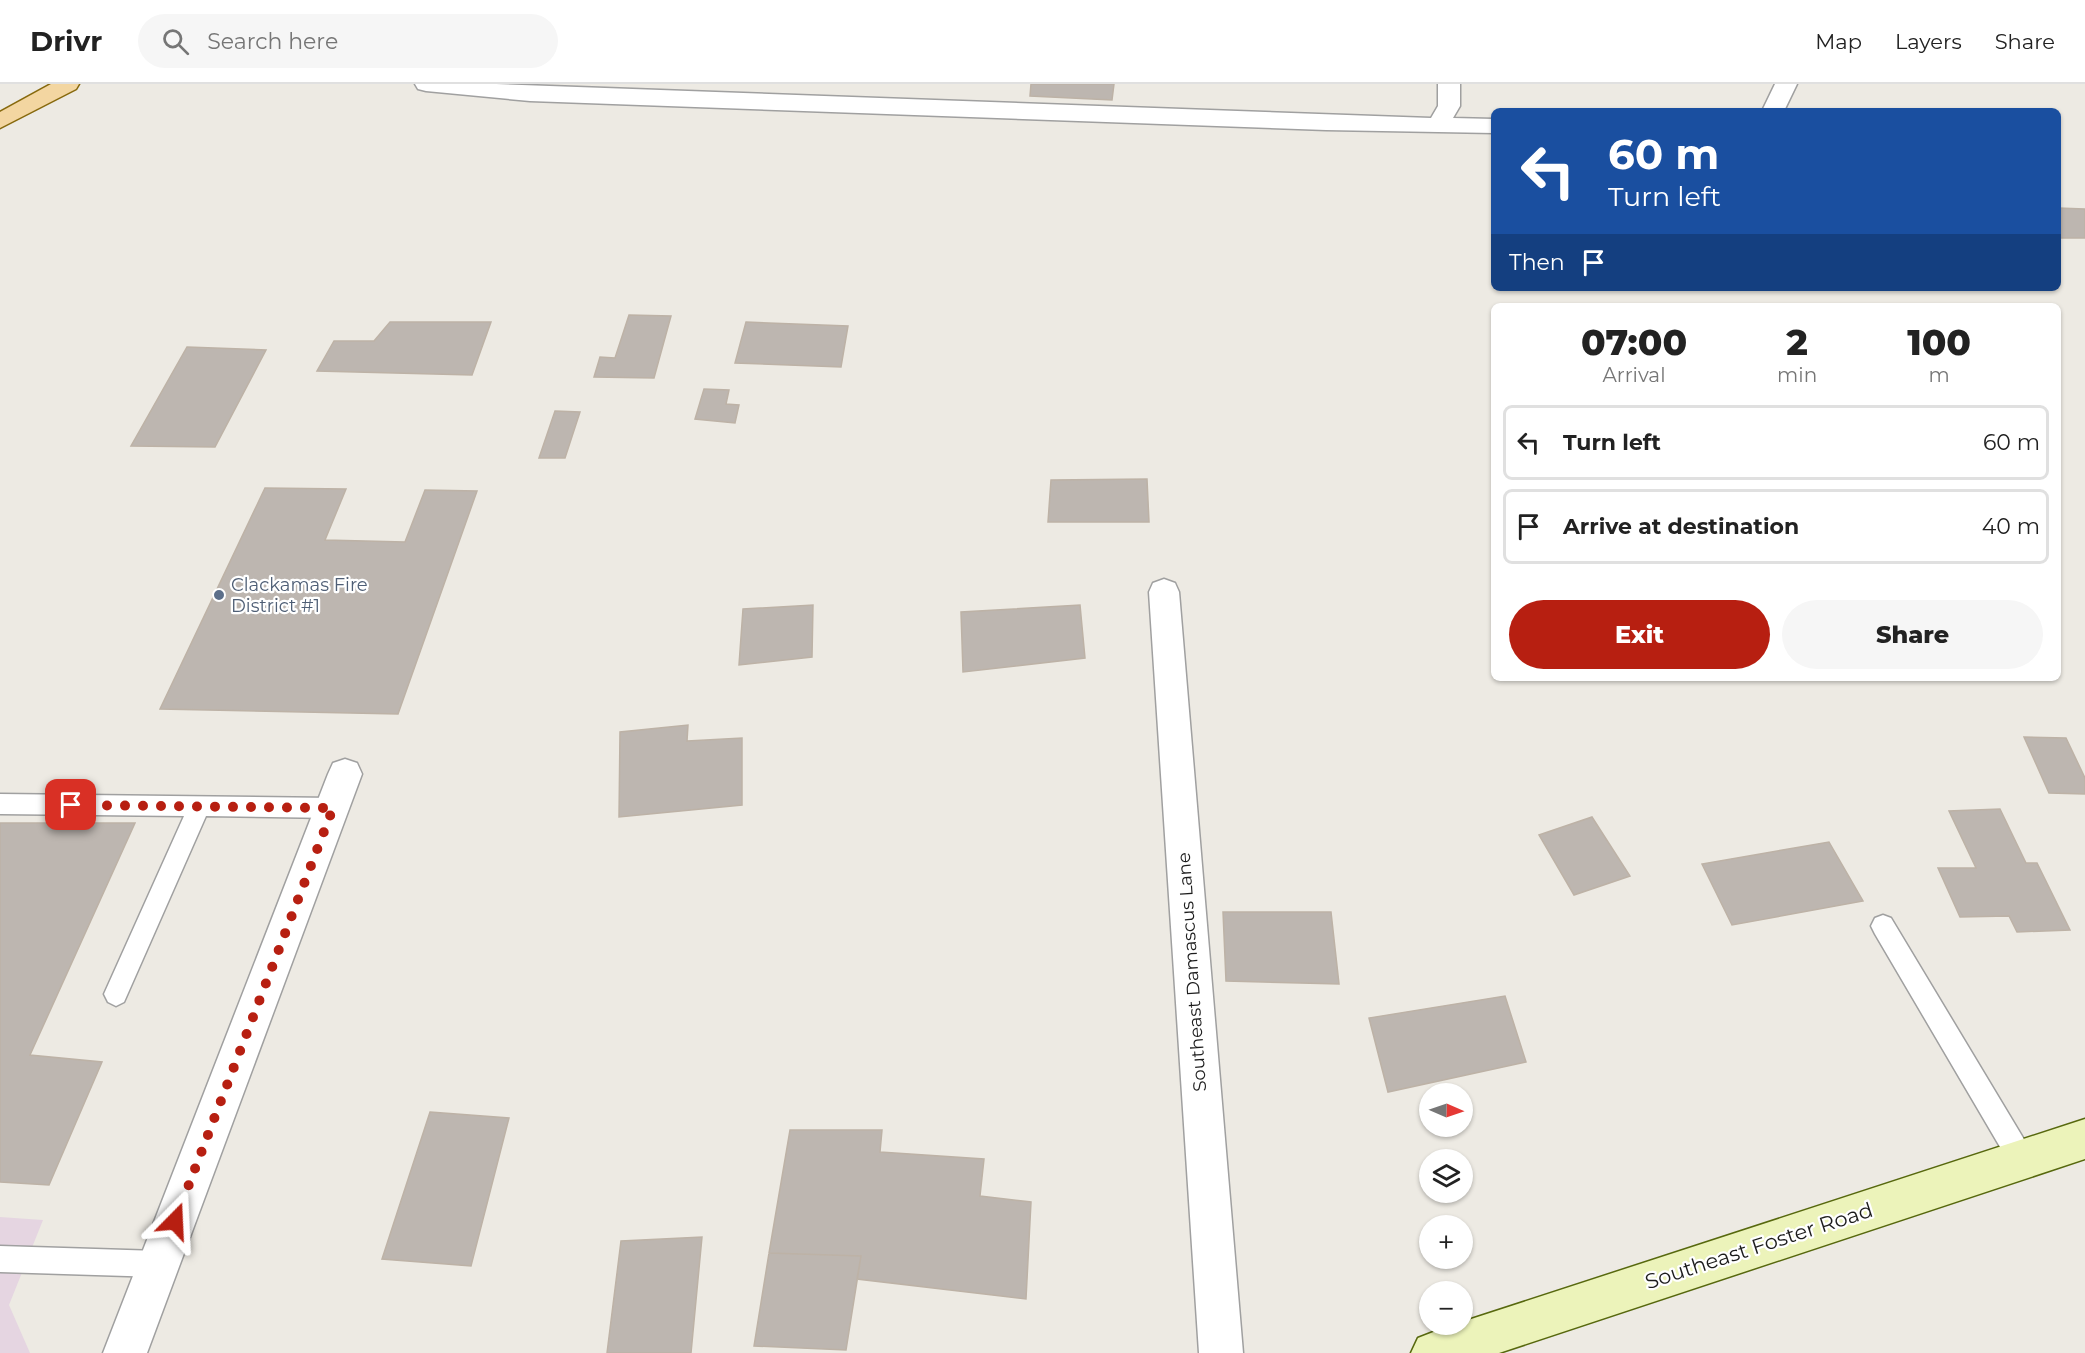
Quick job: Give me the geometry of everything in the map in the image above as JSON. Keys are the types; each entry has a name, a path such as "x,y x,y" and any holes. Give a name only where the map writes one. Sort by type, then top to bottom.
{"main road":[{"path":"0,121 68,84"},
{"name":"Southeast Foster Road","path":"1433,1353 2085,1139"}],"street":[{"path":"426,84 530,94 1491,126"},
{"path":"1438,125 1449,106 1449,84"},
{"path":"1774,108 1786,84"},
{"name":"Southeast Damascus Lane","path":"1164,592 1221,1353"},
{"path":"125,1353 339,791"}],"lane":[{"path":"0,804 200,806 339,791"},
{"path":"116,994 200,806"},
{"path":"1883,926 2022,1160"},
{"path":"0,1259 159,1264"}],"shaded area":[{"path":"0,1217 43,1220 9,1305 30,1353 0,1353"}],"building":[{"path":"1031,84 1114,84 1112,100 1030,96"},
{"path":"2061,208 2085,209 2085,238 2061,238"},
{"path":"629,315 671,316 654,378 594,377 600,357 615,358"},
{"path":"390,322 491,322 472,375 317,371 334,341 374,341"},
{"path":"746,322 848,326 841,367 735,363"},
{"path":"187,347 266,350 215,447 131,446"},
{"path":"704,389 729,390 726,404 739,405 735,423 695,419"},
{"path":"555,411 580,412 565,458 539,458"},
{"path":"1147,479 1149,522 1048,522 1051,480"},
{"path":"265,488 346,489 325,540 405,542 425,490 477,491 398,714 160,709"},
{"path":"813,605 812,657 739,665 743,609"},
{"path":"1080,605 1085,658 963,672 961,612"},
{"path":"688,725 687,741 742,738 742,805 619,817 620,732"},
{"path":"2024,737 2066,738 2085,778 2085,794 2049,793"},
{"path":"2000,809 2026,863 2037,863 2070,930 2017,932 2009,916 1960,917 1938,868 1976,868 1949,811"},
{"path":"1592,817 1630,876 1574,895 1539,835"},
{"path":"0,823 135,823 30,1055 102,1062 49,1185 0,1182"},
{"path":"1829,842 1863,901 1732,925 1702,864"},
{"path":"1223,912 1331,912 1339,984 1226,981"},
{"path":"1505,996 1526,1062 1429,1083 1419,1083 1419,1085 1388,1092 1369,1018"},
{"path":"430,1112 509,1118 471,1266 382,1259"},
{"path":"790,1130 882,1130 880,1152 984,1159 980,1196 1031,1202 1026,1299 857,1279 861,1256 769,1253"},
{"path":"702,1237 691,1353 607,1353 621,1241"},
{"path":"769,1253 861,1256 846,1350 754,1346"}],"place":[{"name":"Clackamas Fire District #1","path":"219,595"}],"route":[{"path":"71,805 333,808 175,1221"}]}
